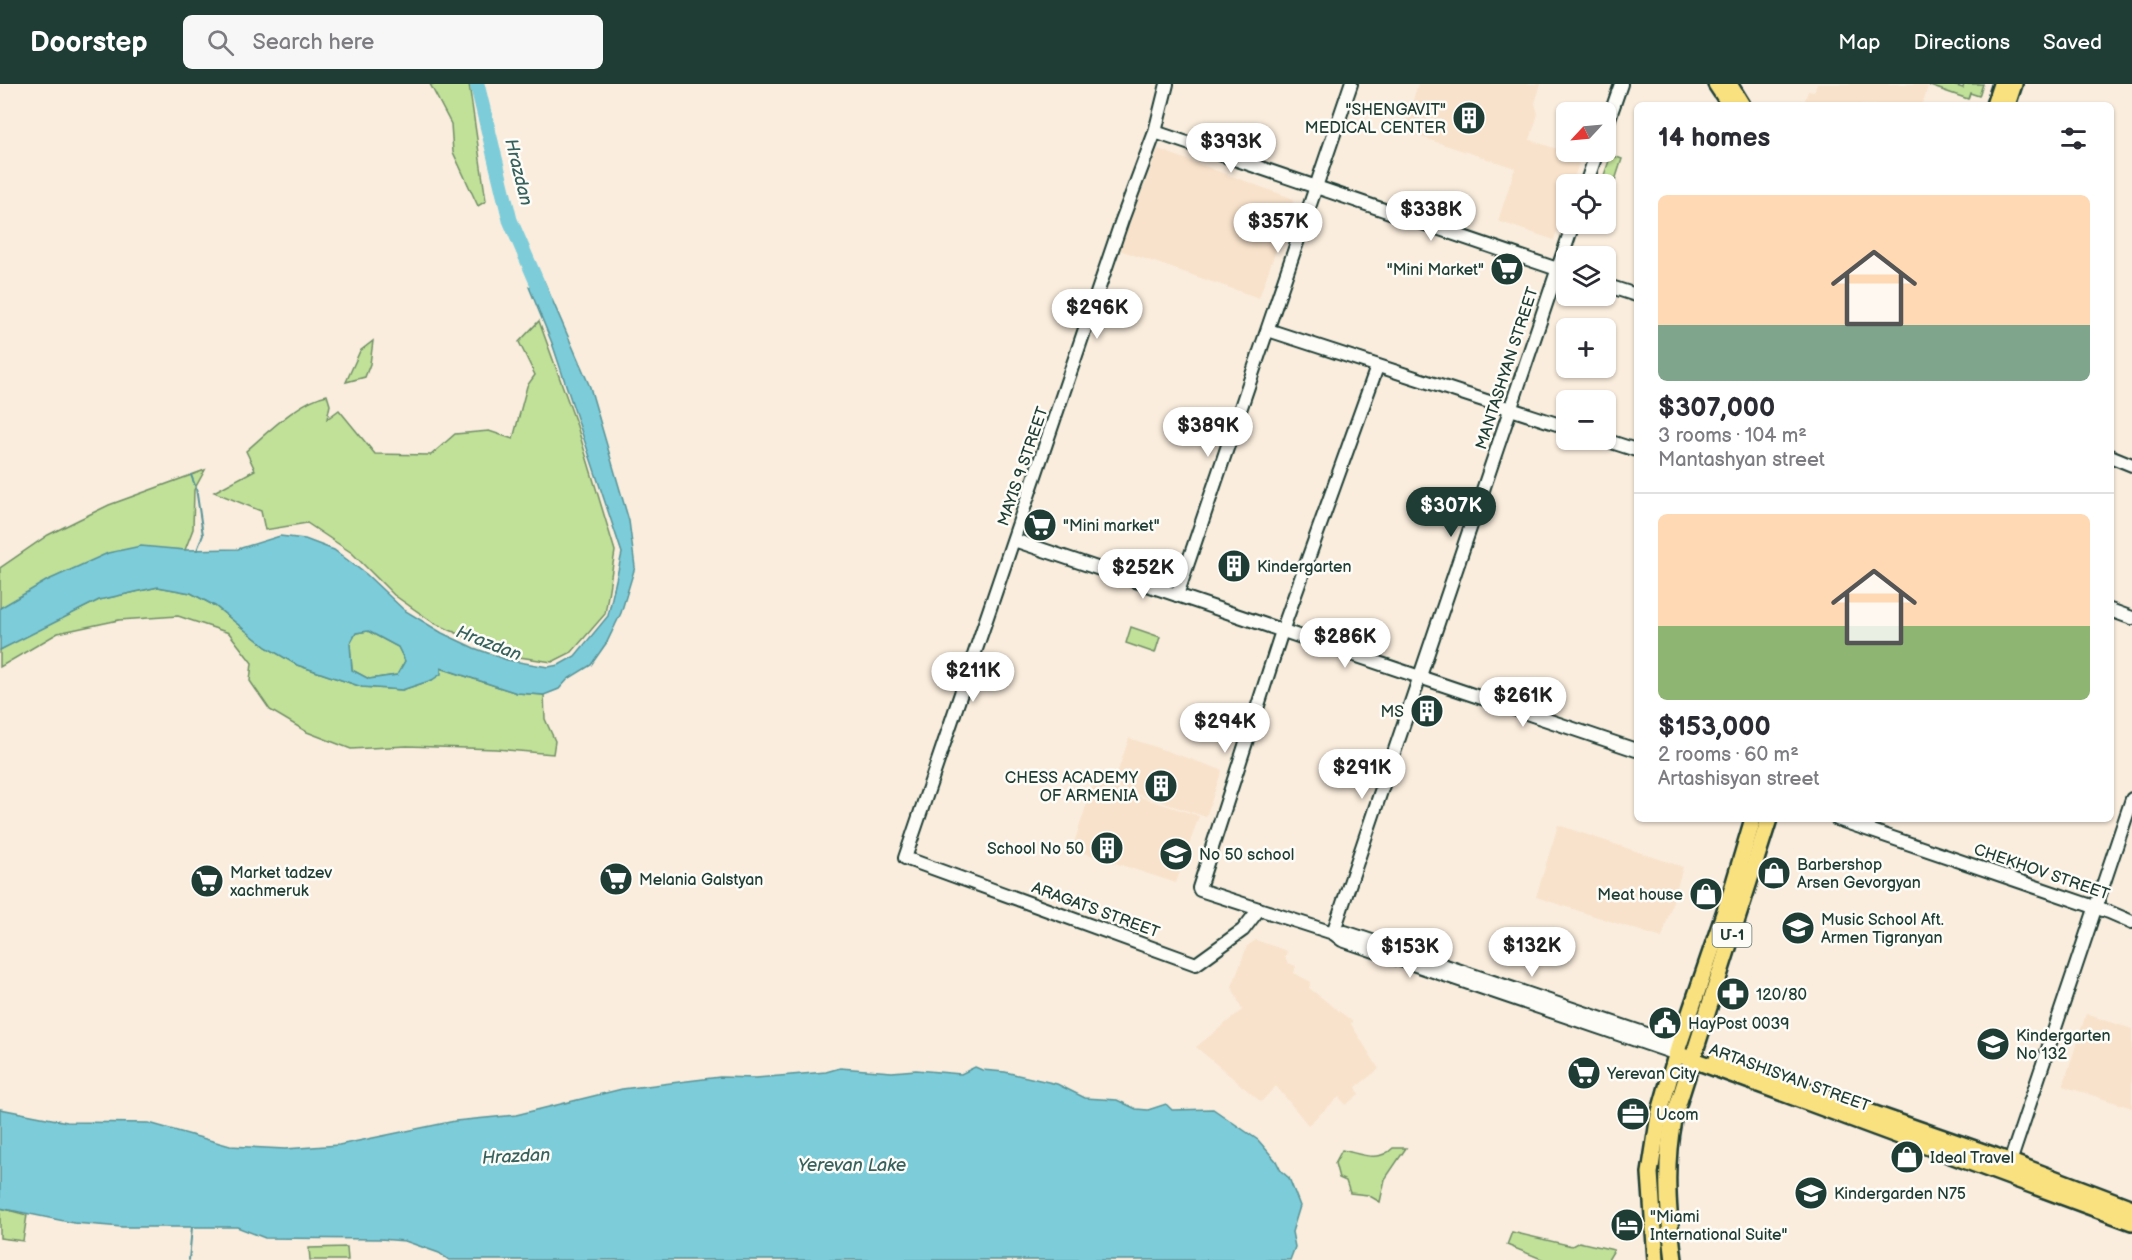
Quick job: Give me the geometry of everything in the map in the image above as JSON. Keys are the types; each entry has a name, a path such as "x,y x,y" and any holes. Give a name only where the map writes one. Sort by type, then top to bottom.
{"main road":[{"path":"1716,84 1728,102"},
{"path":"1729,84 1740,102"},
{"path":"1995,102 2001,84"},
{"path":"2008,102 2014,84"},
{"name":"Մ-1","path":"1674,1260 1667,1175 1668,1144 1685,1052 1752,822"},
{"name":"Մ-1","path":"1656,1260 1650,1173 1659,1115 1685,1052 1768,822"},
{"name":"ARTASHISYAN STREET","path":"1685,1052 2008,1168 2132,1208"},
{"name":"ARTASHISYAN STREET","path":"2008,1168 2132,1222"}],"street":[{"name":"MAYIS 9 STREET","path":"904,858 1122,220 1155,132 1167,84"},
{"path":"1177,595 1351,84"},
{"path":"1615,102 1621,84"},
{"path":"1155,132 1556,269"},
{"name":"MANTASHYAN STREET","path":"1333,933 1511,409 1556,285"},
{"path":"1616,289 1634,295"},
{"path":"1268,330 1556,424"},
{"path":"1282,631 1377,367"},
{"path":"1616,444 1634,449"},
{"path":"2114,458 2132,465"},
{"path":"1014,540 1634,749"},
{"path":"2114,611 2132,618"},
{"name":"ARTASHISYAN STREET","path":"1282,631 1235,770 1199,888 1203,892 1333,933 1342,940 1505,990 1685,1052"},
{"path":"2008,1168 2132,800"},
{"name":"CHEKHOV STREET","path":"1846,822 2096,905 2132,922"},
{"name":"CHEKHOV STREET","path":"1856,822 2132,918"},
{"name":"ARAGATS STREET","path":"904,858 1196,964 1243,930 1259,909"}],"shaded area":[{"path":"1418,84 1541,84 1535,103 1538,114 1530,140 1556,149 1556,162 1579,162 1575,174 1556,174 1556,234 1554,240 1498,221 1515,168 1403,131"},
{"path":"1817,84 1929,84 1923,102 1807,102 1805,100 1808,91 1814,92"},
{"path":"1158,149 1294,199 1259,298 1119,250"},
{"path":"1129,738 1222,770 1206,817 1113,786"},
{"path":"1094,782 1199,816 1176,883 1072,849"},
{"path":"1558,825 1683,867 1662,938 1536,897"},
{"path":"1256,940 1287,951 1285,957 1288,963 1296,966 1294,973 1311,982 1309,988 1352,1021 1351,1024 1379,1069 1356,1087 1359,1094 1346,1105 1339,1097 1308,1125 1276,1086 1261,1102 1196,1047 1242,1010 1232,987 1247,946"},
{"path":"2086,1014 2132,1029 2132,1108 2063,1086"}],"green space":[{"path":"430,84 469,84 486,201 478,206 453,152 451,124"},
{"path":"1931,84 1950,84 1963,88 1964,84 1983,84 1979,96 1970,93 1968,99 1930,86"},
{"path":"1616,157 1622,159 1616,177 1616,174 1604,174 1609,162 1616,162"},
{"path":"539,321 577,426 615,551 605,614 572,652 552,662 506,655 434,623 394,595 352,553 307,523 265,530 261,511 214,492 255,470 246,451 295,410 327,395 330,405 327,419 339,410 375,454 431,455 455,434 489,431 513,439 527,386 535,375 519,342"},
{"path":"373,341 370,364 365,377 346,382 360,351"},
{"path":"205,470 194,490 193,529 185,550 165,549 0,608 0,568 48,535 109,505"},
{"path":"158,587 191,593 215,606 266,647 297,665 362,687 402,690 432,680 440,668 517,693 544,695 545,719 555,741 553,754 496,749 407,746 351,749 307,732 270,710 250,681 252,663 229,633 178,616 119,620 58,633 0,667 0,650 8,645 99,600"},
{"path":"1131,627 1160,637 1155,653 1126,643"},
{"path":"368,631 398,647 405,661 397,675 369,679 352,670 350,644 356,633"},
{"path":"1393,1148 1406,1148 1385,1179 1380,1202 1368,1195 1350,1193 1346,1181 1339,1178 1335,1163 1342,1150 1375,1156 1387,1153"},
{"path":"0,1208 27,1215 23,1241 0,1238"},
{"path":"1512,1232 1572,1246 1579,1242 1614,1250 1608,1260 1544,1260 1507,1245"},
{"path":"347,1247 348,1260 310,1260 309,1248"}],"water":[{"path":"544,281 590,387 629,521 635,567 621,613 607,642 591,665 568,679 559,689 544,695 517,693 441,668 441,674 432,680 402,690 362,687 297,665 266,647 215,606 191,593 158,587 99,600 0,650 0,608 46,581 108,553 141,546 185,550 238,549 280,536 305,539 334,550 366,574 404,610 442,633 474,648 507,660 548,667 559,665 575,656 608,616 622,553 552,343 529,287","holes":["368,631 398,647 405,661 397,675 369,679 352,670 350,644 356,633"]},
{"name":"Yerevan Lake","path":"975,1067 1057,1084 1085,1098 1117,1100 1136,1109 1148,1110 1166,1104 1172,1110 1213,1109 1258,1140 1289,1178 1300,1206 1292,1232 1295,1247 1290,1260 449,1260 439,1253 405,1241 265,1238 237,1227 122,1227 74,1223 0,1208 0,1109 67,1122 149,1123 230,1146 285,1149 339,1145 455,1121 516,1115 622,1089 720,1077 756,1078 826,1072 840,1068 961,1074"}],"waterway":[{"name":"Hrazdan","path":"477,84 510,220 545,301"},
{"path":"191,475 196,488 203,535 197,550"},
{"path":"189,1260 192,1227"}],"place":[{"name":"\"SHENGAVIT\" MEDICAL CENTER","path":"1469,118"},
{"name":"\"Mini Market\"","path":"1507,269"},
{"name":"\"Mini market\"","path":"1040,525"},
{"name":"Kindergarten","path":"1234,566"},
{"name":"MS","path":"1427,711"},
{"name":"CHESS ACADEMY OF ARMENIA","path":"1161,786"},
{"name":"School No 50","path":"1107,848"},
{"name":"No 50 school","path":"1176,854"},
{"name":"Barbershop Arsen Gevorgyan","path":"1774,873"},
{"name":"Melania Galstyan","path":"616,879"},
{"name":"Market tadzev xachmeruk","path":"207,881"},
{"name":"Meat house","path":"1706,894"},
{"name":"Music School Aft. Armen Tigranyan","path":"1798,928"},
{"name":"120/80","path":"1733,994"},
{"name":"HayPost 0039","path":"1665,1023"},
{"name":"Kindergarten No 132","path":"1993,1044"},
{"name":"Yerevan City","path":"1584,1073"},
{"name":"Ucom","path":"1633,1114"},
{"name":"Ideal Travel","path":"1907,1157"},
{"name":"Kindergarden N75","path":"1811,1193"},
{"name":"\"Miami International Suite\"","path":"1627,1225"}]}
